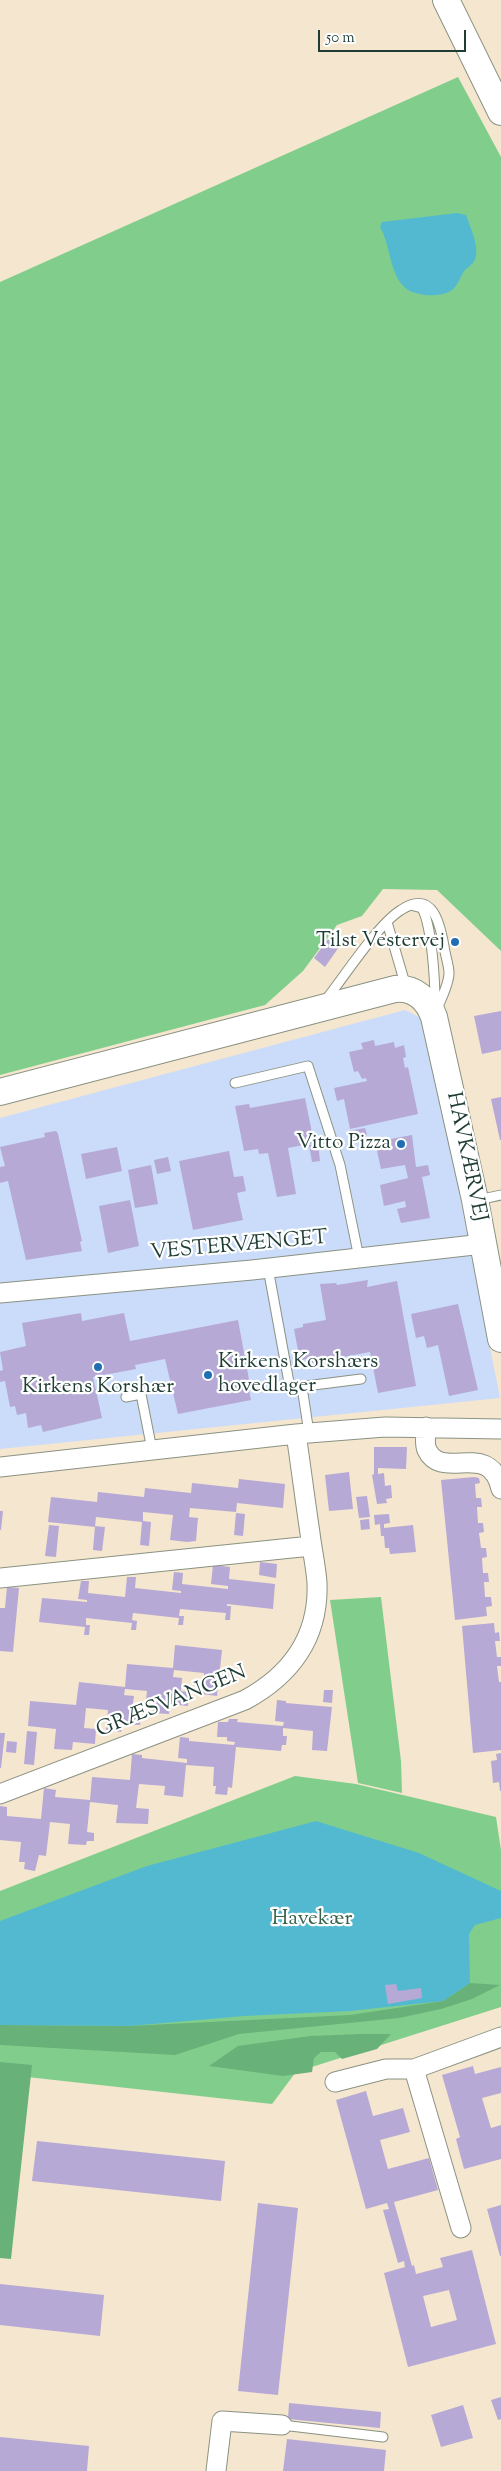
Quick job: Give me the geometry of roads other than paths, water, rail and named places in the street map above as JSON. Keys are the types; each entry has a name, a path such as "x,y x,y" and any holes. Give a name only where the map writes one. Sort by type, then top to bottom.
{"street":[{"path":"446,0 501,112"},
{"path":"0,1092 319,1009 395,990 407,989"},
{"name":"HAVKÆRVEJ","path":"407,989 426,1001 434,1018 475,1200 501,1335"},
{"name":"VESTERVÆNGET","path":"0,1293 268,1268 483,1244"},
{"path":"426,1427 426,1449 433,1458 444,1463 476,1462 488,1466 498,1476 501,1489"},
{"path":"0,1467 302,1434 385,1428 501,1429"},
{"name":"GRÆSVANGEN","path":"0,1794 245,1700 266,1689 284,1673 299,1654 306,1640 316,1608 317,1582 311,1546 302,1434"},
{"path":"0,1578 311,1546"},
{"path":"335,2082 386,2069 414,2069 501,2037"},
{"path":"414,2069 461,2228"},
{"path":"216,2471 222,2420 282,2425"}],"lane":[{"path":"409,905 418,906 424,912 435,976 434,1018"},
{"path":"319,1009 387,922 409,905 426,906 433,910 439,922 449,974 434,1018"},
{"path":"387,922 407,989"},
{"path":"235,1083 308,1066 340,1165 359,1258"},
{"path":"475,1200 501,1195"},
{"path":"268,1268 290,1388 361,1378"},
{"path":"302,1387 302,1434"},
{"path":"126,1397 141,1394 152,1450"},
{"path":"282,2425 383,2438"}],"water":[{"path":"457,213 466,215 474,237 476,254 473,263 465,270 451,291 440,295 426,295 408,290 397,277 384,234 380,227 382,222"},
{"path":"316,1821 419,1853 501,1891 501,1918 475,1925 469,1934 470,1983 443,2001 350,2011 244,2016 129,2026 0,2025 0,1921 147,1866"}],"place":[{"name":"Tilst Vestervej","path":"455,942"},
{"name":"Vitto Pizza","path":"401,1144"},
{"name":"Kirkens Korshær","path":"98,1367"},
{"name":"Kirkens Korshærs hovedlager","path":"208,1375"}],"park label":[{"name":"Havekær","path":"312,1920"}]}
